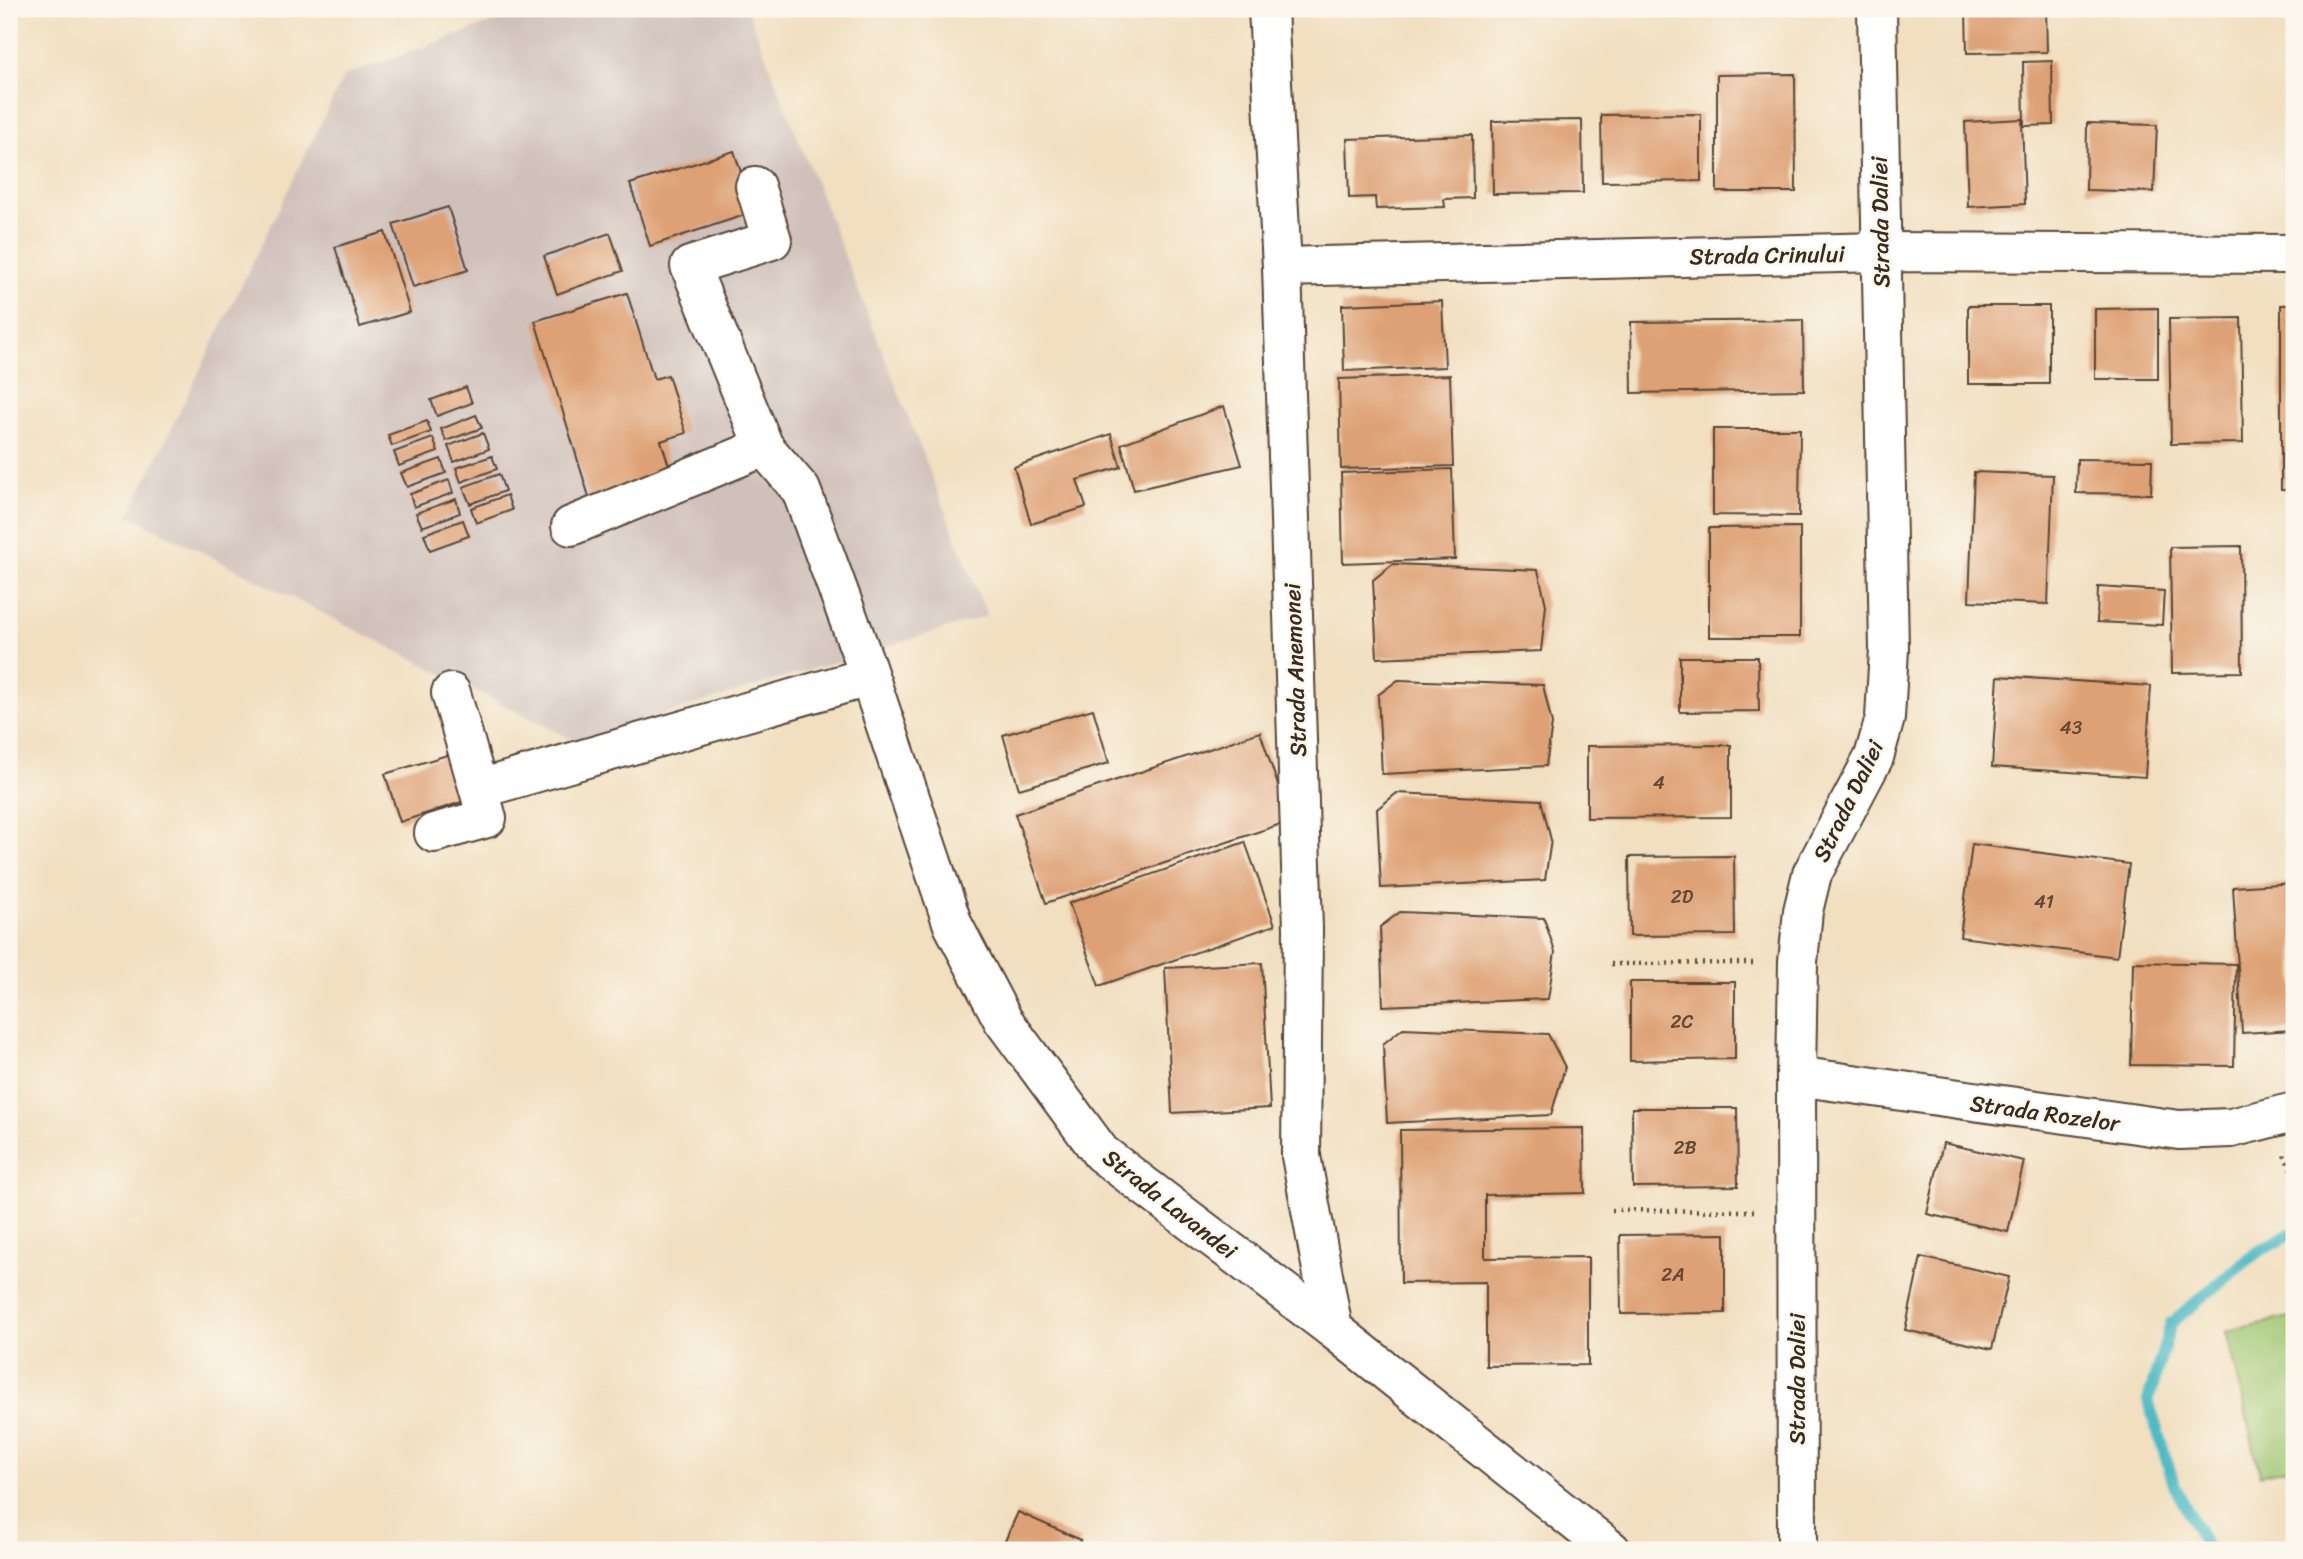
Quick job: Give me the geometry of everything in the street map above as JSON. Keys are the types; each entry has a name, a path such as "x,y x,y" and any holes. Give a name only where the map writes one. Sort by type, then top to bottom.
{"street":[{"name":"Strada Anemonei","path":"1268,9 1282,267 1303,929 1301,1156 1333,1329"},
{"name":"Strada Daliei","path":"1797,1550 1796,1076 1798,962 1803,911 1812,874 1874,757 1885,718 1889,649 1877,9"},
{"name":"Strada Lavandei","path":"755,186 772,240 690,266 764,447 801,490 865,666 953,925 1003,1020 1101,1153 1333,1329 1611,1550"},
{"name":"Strada Crinului","path":"1282,267 1880,252 2294,254"},
{"path":"571,526 764,447"},
{"path":"479,789 865,666"},
{"path":"434,834 487,818 451,693"},
{"name":"Strada Rozelor","path":"1796,1076 2179,1130 2231,1128 2294,1112"}],"path":[{"path":"1611,964 1798,962"},
{"path":"1612,1210 1796,1211"}],"shaded area":[{"path":"529,9 747,9 987,616 575,741 129,515 344,76"}],"green space":[{"path":"2294,1316 2294,1467 2260,1475 2227,1331"}],"building":[{"path":"1966,9 2046,9 2047,52 1967,53"},
{"path":"2052,61 2053,125 2024,126 2023,62"},
{"path":"1795,74 1796,192 1717,192 1717,75"},
{"path":"1701,114 1701,181 1602,182 1601,115"},
{"path":"2022,119 2025,204 1968,207 1965,122"},
{"path":"1582,120 1583,193 1493,194 1492,121"},
{"path":"2087,123 2157,125 2154,192 2086,190"},
{"path":"1472,135 1473,198 1444,199 1445,207 1376,209 1375,197 1349,198 1347,139"},
{"path":"734,151 754,212 650,246 630,184"},
{"path":"448,207 468,270 413,287 393,224"},
{"path":"385,232 410,312 360,327 335,247"},
{"path":"610,233 623,271 557,294 544,256"},
{"path":"627,293 654,379 668,375 686,433 661,441 672,475 590,500 535,321"},
{"path":"1442,301 1445,367 1344,371 1342,305"},
{"path":"2281,305 2294,305 2294,490 2281,490"},
{"path":"1968,306 2049,306 2049,384 1968,384"},
{"path":"2158,308 2158,379 2095,379 2095,309"},
{"path":"2241,318 2243,443 2171,444 2169,319"},
{"path":"1803,320 1804,390 1632,393 1631,322"},
{"path":"1450,375 1453,466 1341,469 1339,379"},
{"path":"466,387 472,403 437,416 431,400"},
{"path":"1224,406 1242,465 1134,490 1121,444"},
{"path":"476,415 482,428 446,441 441,429"},
{"path":"427,421 431,432 392,446 388,435"},
{"path":"1713,429 1800,429 1799,516 1713,515"},
{"path":"483,433 489,449 454,462 448,446"},
{"path":"1111,434 1121,467 1077,480 1086,507 1031,524 1014,467"},
{"path":"433,438 438,452 399,466 394,452"},
{"path":"492,456 497,469 461,482 456,468"},
{"path":"441,459 446,473 407,487 401,473"},
{"path":"2077,459 2152,460 2151,494 2076,493"},
{"path":"1452,469 1455,559 1343,563 1341,473"},
{"path":"1974,472 2053,475 2048,604 1969,601"},
{"path":"499,474 505,491 470,504 463,487"},
{"path":"449,480 453,493 414,507 410,494"},
{"path":"507,495 512,510 476,523 471,508"},
{"path":"456,499 460,513 422,527 416,513"},
{"path":"463,520 469,536 430,550 424,534"},
{"path":"1800,527 1800,637 1709,637 1709,528"},
{"path":"2241,546 2242,672 2172,673 2170,547"},
{"path":"1393,564 1538,570 1546,605 1541,651 1377,658 1373,580"},
{"path":"2098,587 2164,591 2162,625 2097,622"},
{"path":"1680,657 1758,657 1759,711 1680,712"},
{"path":"1998,676 2151,686 2145,777 1992,767"},
{"path":"1398,680 1543,685 1552,724 1546,766 1382,774 1378,695"},
{"path":"1093,709 1109,763 1019,789 1003,735"},
{"path":"1260,732 1290,821 1046,903 1015,814"},
{"path":"1731,745 1731,817 1587,818 1587,746"},
{"path":"457,752 471,799 400,822 385,774"},
{"path":"1397,793 1541,800 1551,840 1545,880 1381,888 1377,809"},
{"path":"1245,842 1275,925 1099,986 1069,903"},
{"path":"1972,844 2129,864 2117,957 1960,937"},
{"path":"1734,856 1735,935 1630,936 1629,857"},
{"path":"2294,883 2294,1030 2242,1033 2233,887"},
{"path":"1400,912 1544,918 1555,952 1548,999 1383,1006 1380,927"},
{"path":"2133,962 2236,964 2234,1066 2131,1065"},
{"path":"1262,963 1270,1108 1172,1113 1165,968"},
{"path":"1630,982 1735,982 1735,1059 1630,1061"},
{"path":"1403,1028 1548,1034 1565,1067 1551,1115 1387,1123 1383,1044"},
{"path":"1632,1108 1737,1108 1738,1186 1633,1187"},
{"path":"1584,1128 1585,1193 1485,1195 1485,1258 1588,1257 1588,1365 1486,1366 1486,1282 1401,1283 1400,1130"},
{"path":"1943,1143 2024,1161 2008,1232 1927,1214"},
{"path":"1725,1234 1725,1313 1621,1314 1620,1235"},
{"path":"1921,1257 2009,1277 1992,1349 1905,1330"},
{"path":"1018,1512 1081,1540 1076,1550 1001,1550"}],"waterway":[{"path":"2208,1550 2175,1487 2148,1401 2171,1323 2256,1253 2294,1232"}]}
